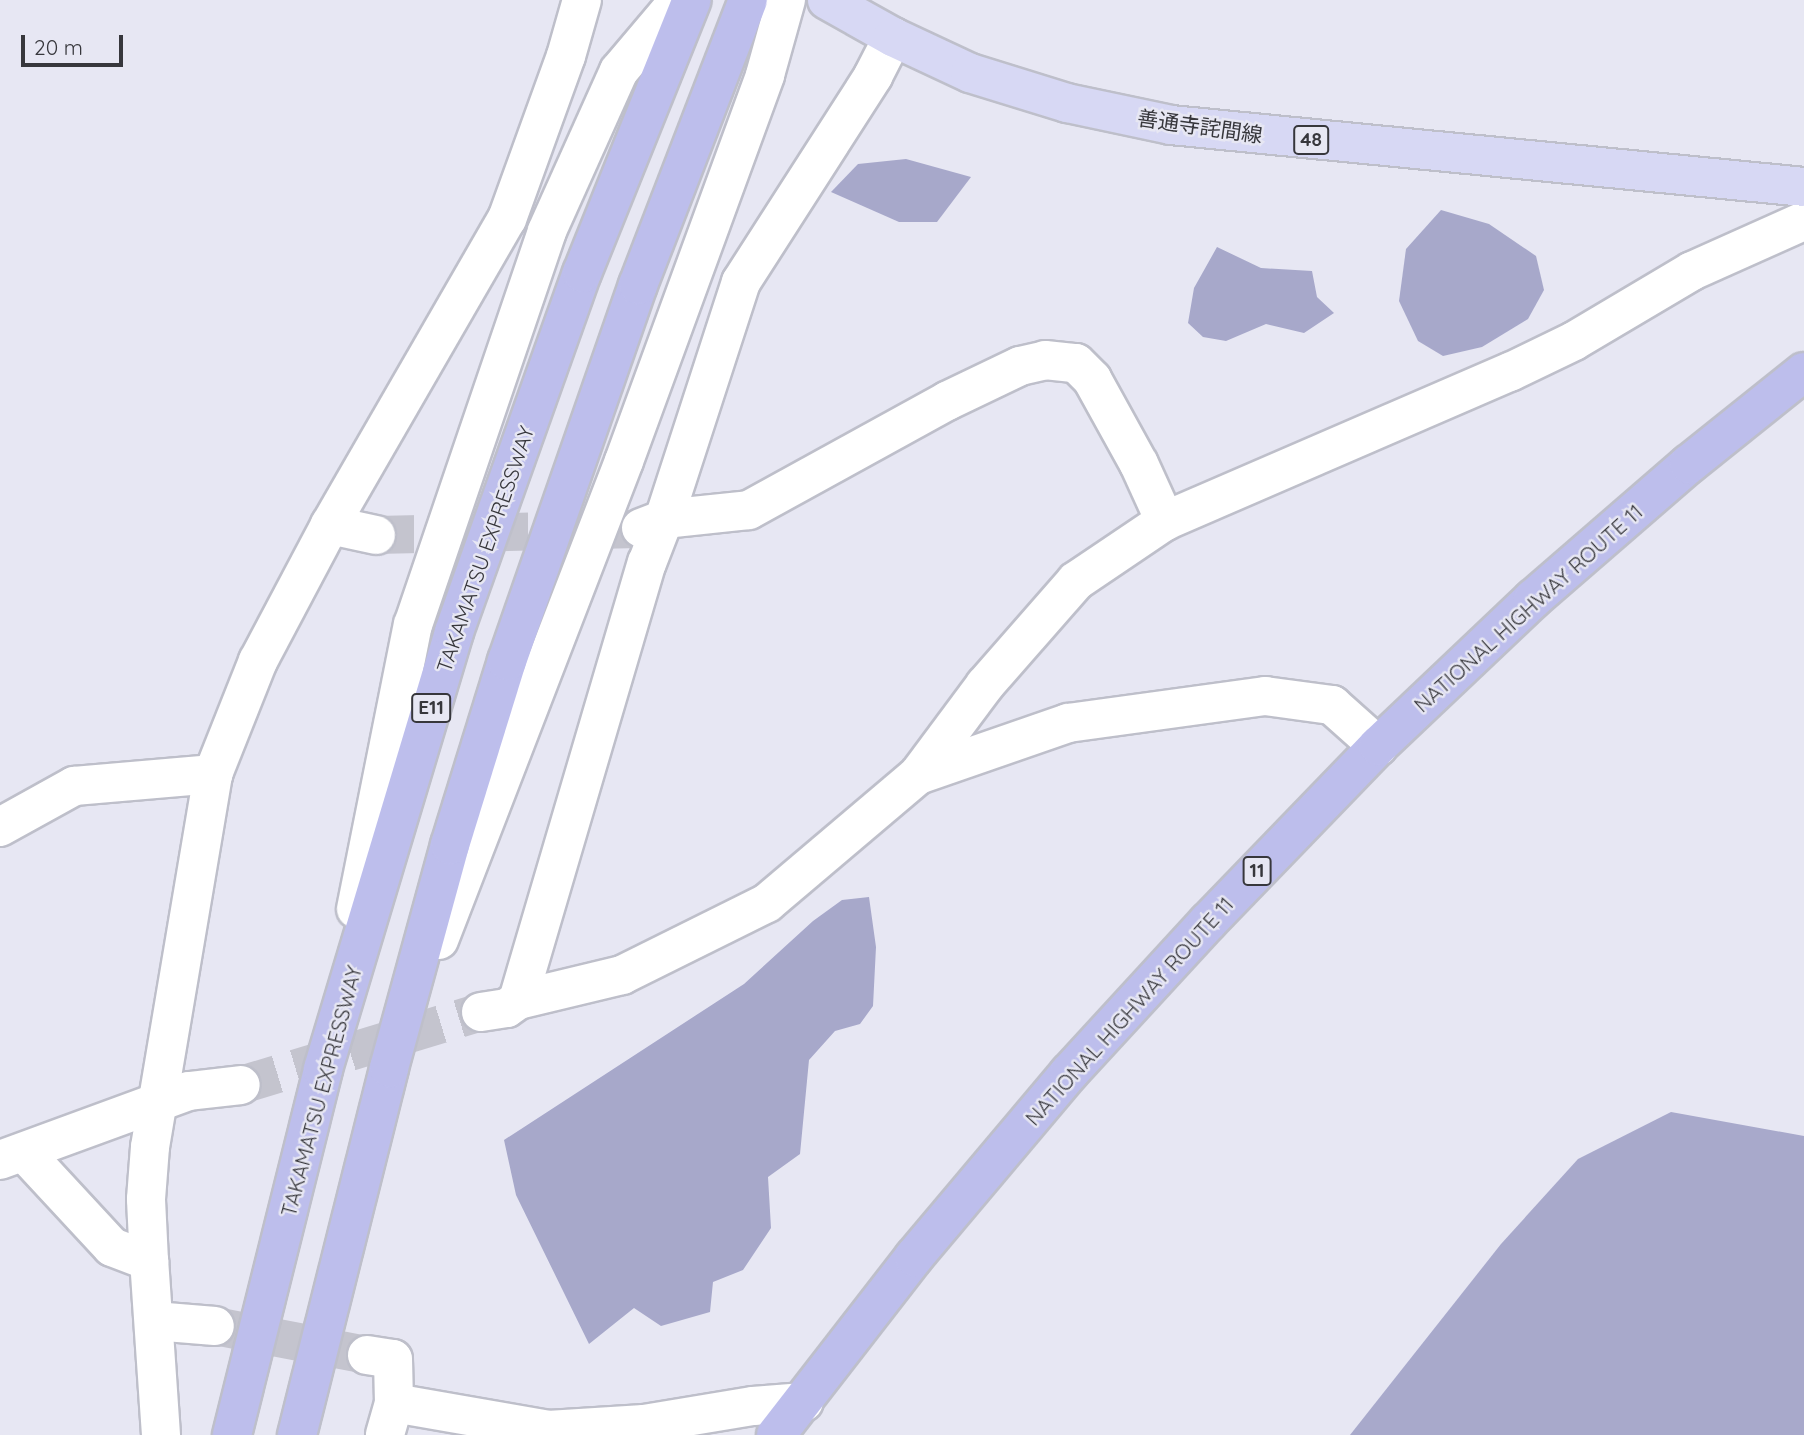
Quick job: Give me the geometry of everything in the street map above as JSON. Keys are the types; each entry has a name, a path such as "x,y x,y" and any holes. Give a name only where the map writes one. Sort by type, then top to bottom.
{"highway":[{"name":"TAKAMATSU EXPRESSWAY","path":"232,1435 323,1069 454,632 582,273 692,0"},
{"path":"297,1435 389,1068 450,845 507,661 638,285 748,0"},
{"name":"NATIONAL HIGHWAY ROUTE 11","path":"776,1435 914,1257 1069,1073 1208,922 1378,746 1544,590 1689,464 1804,372"}],"main road":[{"name":"善通寺詫間線","path":"833,4 893,37 982,77 1066,103 1171,125 1804,187"}],"street":[{"path":"161,1435 146,1199 155,1104 213,774 258,661 330,525 507,219 566,56 582,0"},
{"path":"323,1069 413,625 547,231 619,71 679,0"},
{"path":"389,1068 624,461 765,75 786,0"},
{"path":"518,1000 647,563 652,524 741,282 873,76 893,37"},
{"path":"481,1012 507,1008 518,1000 622,975 767,902 918,775 985,685 1076,581 1165,521 1510,372 1574,341 1692,271 1804,221"},
{"path":"652,524 749,510 947,401 1020,366 1045,360 1076,363 1092,379 1139,464 1165,521"},
{"path":"330,525 376,535"},
{"path":"918,775 1068,723 1265,696 1332,705 1378,746"},
{"path":"0,827 74,786 213,774"},
{"path":"149,1261 112,1247 12,1156 189,1091 241,1085"},
{"path":"154,1321 215,1326"},
{"path":"367,1355 393,1359 389,1419 548,1430 644,1424 753,1406 804,1402"}],"shaded area":[{"path":"906,159 971,177 937,222 899,222 831,192 858,164"},
{"path":"1441,210 1489,224 1536,256 1544,290 1528,319 1482,347 1443,356 1418,341 1399,301 1406,249"},
{"path":"1217,247 1261,268 1312,271 1317,297 1334,313 1304,333 1266,324 1226,341 1203,337 1188,323 1194,288"},
{"path":"869,897 876,947 873,1006 860,1024 835,1031 809,1060 800,1154 768,1177 771,1228 743,1270 713,1282 710,1312 661,1326 634,1308 589,1344 516,1195 504,1140 744,984 813,921 842,900"},
{"path":"1671,1112 1804,1136 1804,1435 1350,1435 1501,1244 1578,1159"}],"tunnel":[{"path":"376,535 639,529"},
{"path":"241,1085 481,1012"},
{"path":"215,1326 367,1355"}]}
